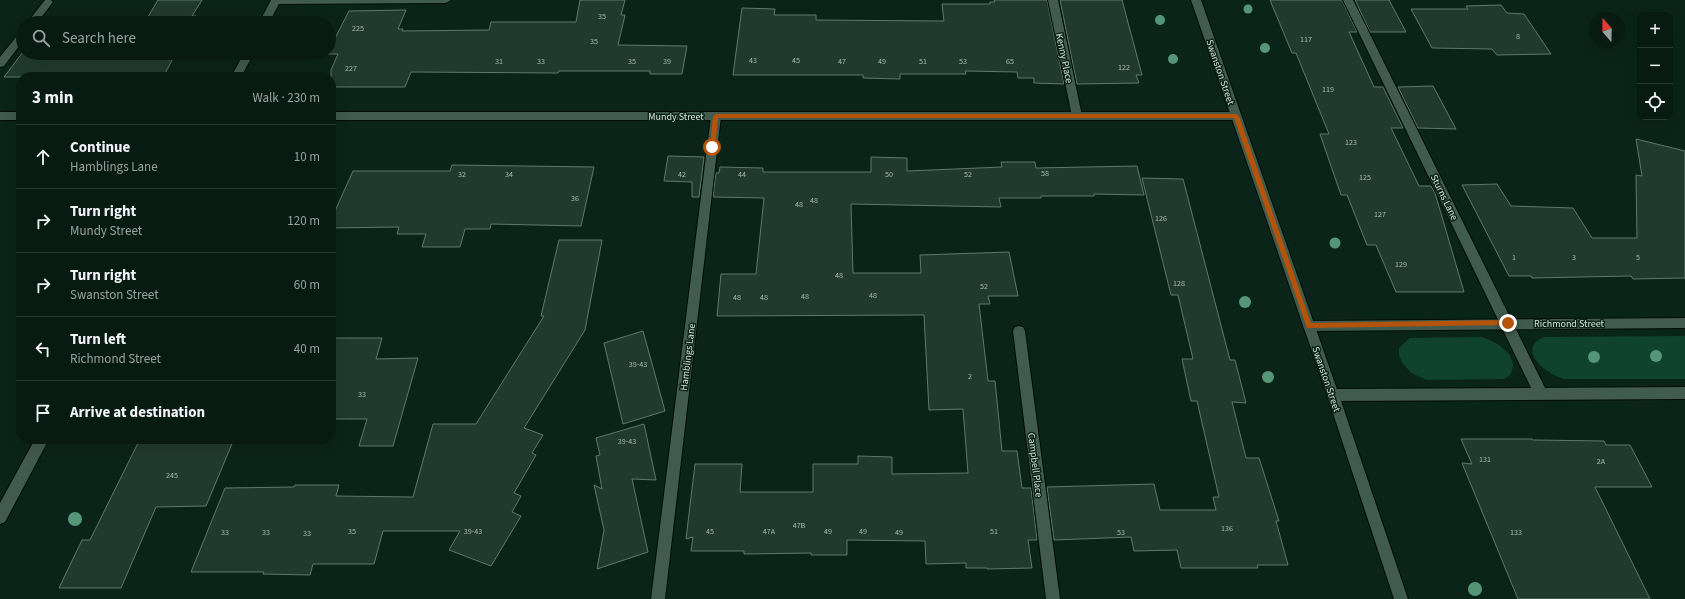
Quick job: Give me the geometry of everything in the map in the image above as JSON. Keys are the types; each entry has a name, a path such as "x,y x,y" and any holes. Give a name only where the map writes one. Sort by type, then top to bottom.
{"street":[{"path":"268,16 276,1 446,0"},
{"name":"Kenny Place","path":"1053,0 1077,116"},
{"name":"Swanston Street","path":"1196,0 1333,395 1401,599"},
{"name":"Sturns Lane","path":"1348,0 1508,323 1541,394"},
{"path":"37,16 48,2"},
{"path":"0,64 16,43"},
{"path":"239,72 245,60"},
{"path":"0,116 16,116"},
{"name":"Mundy Street","path":"336,116 1236,116"},
{"name":"Hamblings Lane","path":"658,599 716,116"},
{"name":"Richmond Street","path":"1309,326 1508,323 1685,323"},
{"name":"Campbell Place","path":"1019,332 1053,599"},
{"path":"1333,395 1685,393"},
{"path":"0,517 39,444"}],"green space":[{"path":"1685,336 1685,379 1564,379 1549,372 1536,360 1533,354 1533,348 1536,342 1545,337"},
{"path":"1481,337 1502,347 1510,356 1513,368 1510,375 1504,379 1427,380 1411,373 1402,362 1399,355 1399,348 1410,338"}],"building":[{"path":"158,0 202,0 192,16 149,16"},
{"path":"580,0 625,0 621,15 625,15 618,45 687,46 682,74 650,74 650,71 559,71 558,73 411,72 405,87 336,87 336,72 331,72 338,54 336,54 336,36 349,11 406,10 398,29 403,29 402,31 489,30 491,22 576,22"},
{"path":"994,0 1047,0 1064,84 1034,83 1034,78 1018,78 1017,72 965,71 966,74 900,74 900,79 863,78 863,75 733,75 742,8 775,9 774,15 816,15 816,20 944,21 942,4 990,4 990,2 995,2"},
{"path":"1060,0 1122,0 1142,75 1136,75 1139,83 1077,84"},
{"path":"1270,0 1342,0 1357,32 1349,32 1374,87 1383,87 1403,128 1391,128 1419,186 1431,186 1435,193 1464,292 1396,292 1376,245 1367,245 1347,195 1341,195 1320,134 1329,134 1296,53 1292,53"},
{"path":"1355,0 1389,0 1406,32 1370,32"},
{"path":"1501,5 1507,13 1524,14 1551,54 1497,55 1492,49 1432,48 1411,9 1468,9 1466,6"},
{"path":"17,60 172,60 166,72 16,72 16,77 4,77"},
{"path":"1433,86 1456,129 1418,128 1398,87"},
{"path":"1636,139 1685,151 1685,278 1633,279 1631,276 1532,278 1531,276 1509,276 1462,185 1497,184 1511,206 1573,208 1592,238 1637,238 1636,175 1642,176"},
{"path":"668,156 704,157 699,197 692,197 692,182 664,181"},
{"path":"871,157 907,158 907,171 1002,167 1001,162 1035,162 1036,168 1137,166 1144,195 1094,194 1094,196 999,198 1001,207 851,204 853,273 921,273 920,255 1009,252 1018,296 988,296 990,304 979,304 988,381 995,381 1002,451 1017,451 1022,488 1031,488 1037,540 1028,540 1032,568 987,569 966,568 966,563 926,564 925,541 847,540 847,555 811,555 811,553 744,554 744,551 691,551 693,537 686,539 695,464 742,464 740,492 813,492 813,464 858,464 858,456 892,457 892,474 968,473 963,409 929,410 924,315 717,316 721,274 756,274 764,198 713,197 716,173 719,173 720,167 763,168 763,172 871,172"},
{"path":"452,165 594,167 581,226 491,224 490,229 465,229 460,247 422,247 426,234 397,234 399,227 336,228 336,209 353,171 450,171"},
{"path":"1142,178 1183,179 1230,360 1235,360 1246,403 1232,402 1246,458 1259,458 1279,521 1276,521 1288,565 1257,565 1258,568 1181,568 1177,550 1134,551 1131,537 1054,540 1047,487 1154,484 1160,510 1216,510 1213,497 1219,497 1197,401 1191,401 1182,359 1193,359 1178,295 1171,295"},
{"path":"559,240 602,240 585,330 524,428 543,435 532,453 536,455 514,493 521,496 512,512 521,516 491,566 449,550 460,531 383,531 374,564 313,564 310,575 263,574 264,572 191,572 225,488 339,485 336,496 413,497 433,424 476,424 544,316 541,316"},
{"path":"643,331 665,411 623,424 604,343"},
{"path":"336,338 382,338 376,359 418,358 393,446 359,446 367,419 336,419"},
{"path":"644,424 656,480 632,479 648,552 597,569 604,530 594,485 602,489 596,456 600,455 596,438"},
{"path":"1461,439 1604,441 1606,445 1630,445 1652,487 1595,487 1650,599 1518,599 1462,463 1472,464"},
{"path":"138,444 232,444 206,506 156,507 121,588 59,588 82,540 90,540"}],"route":[{"path":"712,147 716,116 1236,116 1309,326 1508,323"}]}
